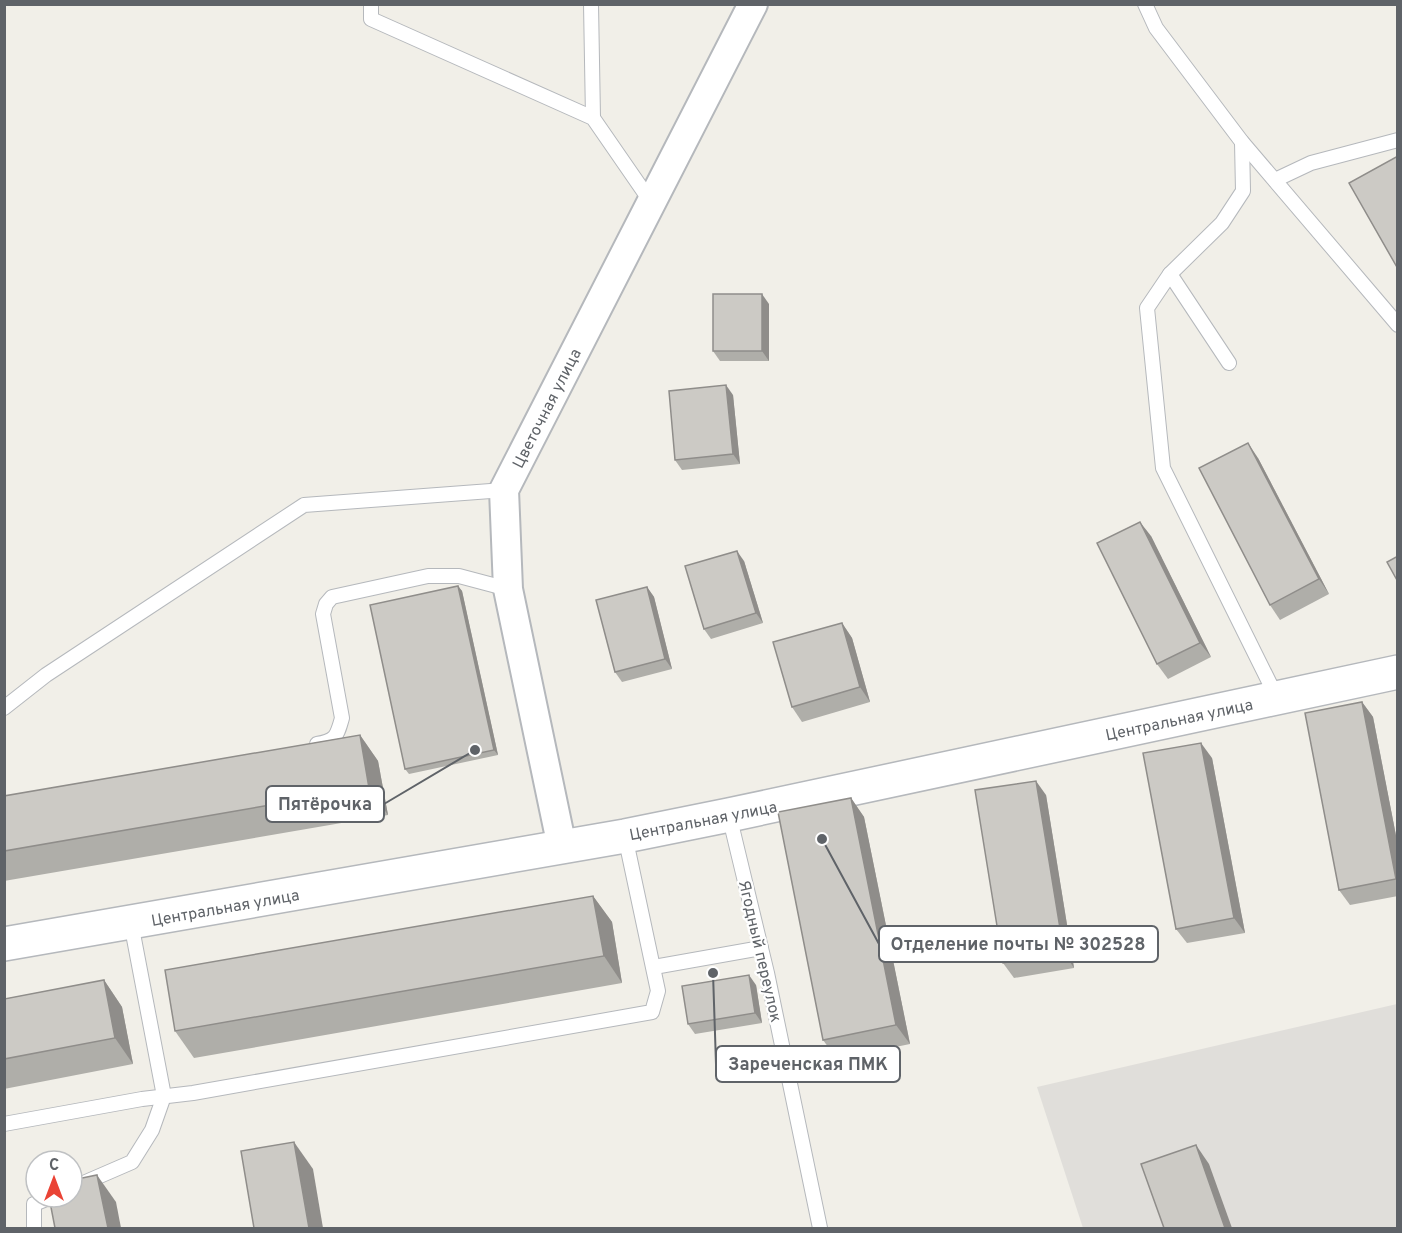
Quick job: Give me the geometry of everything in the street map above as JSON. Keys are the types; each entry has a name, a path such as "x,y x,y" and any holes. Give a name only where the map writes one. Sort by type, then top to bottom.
{"street":[{"name":"Цветочная улица","path":"562,846 508,589 504,490 753,4"},
{"name":"Центральная улица","path":"4,944 625,836 1398,672"}],"lane":[{"path":"371,4 371,19 593,118 651,202"},
{"path":"591,4 593,118"},
{"path":"1145,4 1156,28 1242,142 1398,325"},
{"path":"1275,180 1311,163 1398,140"},
{"path":"1242,142 1243,191 1222,223 1170,273 1147,308 1163,468 1277,699"},
{"path":"1170,273 1229,363"},
{"path":"4,708 46,675 304,505 504,490"},
{"path":"306,746 329,742 338,733 342,718 323,614 326,604 332,597 428,576 459,576 508,589"},
{"name":"Ягодный переулок","path":"729,815 761,948 820,1228"},
{"path":"4,1124 652,1012 658,990 625,836"},
{"path":"84,1183 132,1162 152,1131 164,1096 131,923"},
{"path":"654,968 761,948"},
{"path":"34,1209 34,1228"}],"shaded area":[{"path":"1397,1004 1397,1228 1083,1228 1037,1087"}],"building":[{"path":"1398,156 1398,269 1349,183"},
{"path":"713,294 762,294 762,351 713,351"},
{"path":"726,385 733,454 675,460 669,391"},
{"path":"1248,443 1319,579 1270,605 1199,468"},
{"path":"1140,522 1200,643 1157,664 1097,543"},
{"path":"737,551 756,613 704,629 685,566"},
{"path":"1398,556 1398,582 1387,562"},
{"path":"458,586 494,750 405,769 370,605"},
{"path":"647,587 665,659 615,672 596,600"},
{"path":"842,623 860,687 792,707 773,642"},
{"path":"1362,702 1396,879 1339,890 1305,713"},
{"path":"360,735 369,788 4,851 4,796"},
{"path":"1201,743 1234,918 1176,929 1143,753"},
{"path":"1036,781 1064,953 1003,963 975,790"},
{"path":"851,798 896,1025 823,1040 778,812"},
{"path":"593,896 604,956 175,1031 165,970"},
{"path":"749,975 755,1013 688,1024 682,986"},
{"path":"104,980 115,1038 4,1059 4,999"},
{"path":"294,1142 309,1228 254,1228 241,1151"},
{"path":"1196,1145 1225,1228 1164,1228 1141,1164"},
{"path":"97,1175 108,1228 55,1228 51,1209 84,1209 84,1178"}],"place":[{"name":"Пятёрочка","path":"475,750"},
{"name":"Отделение почты № 302528","path":"822,839"},
{"name":"Зареченская ПМК","path":"713,973"}]}
